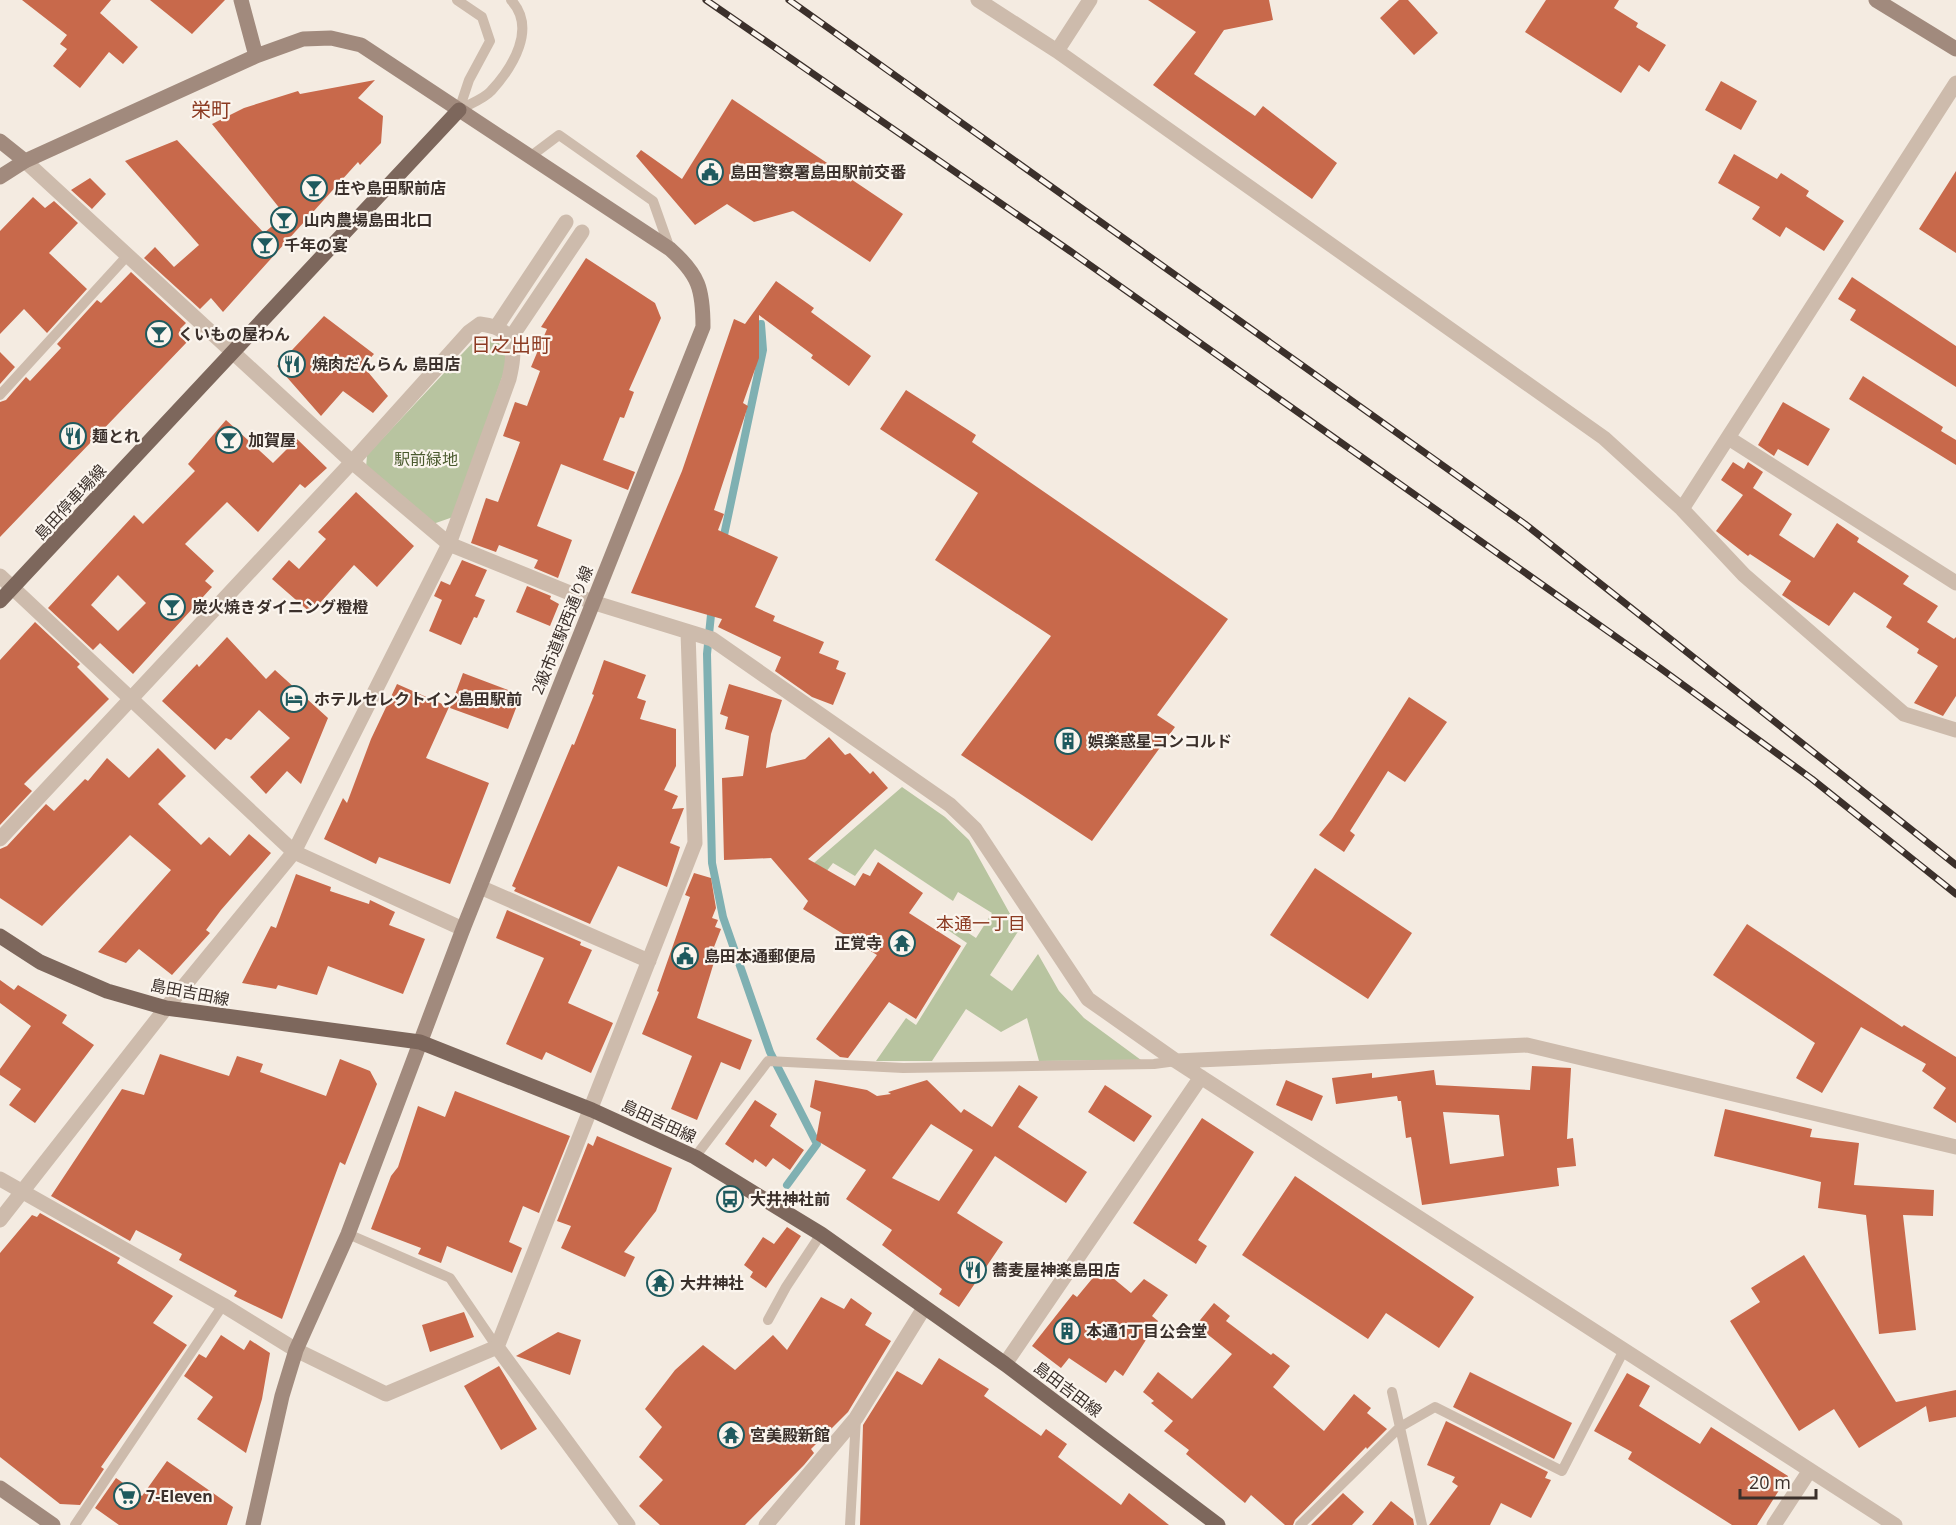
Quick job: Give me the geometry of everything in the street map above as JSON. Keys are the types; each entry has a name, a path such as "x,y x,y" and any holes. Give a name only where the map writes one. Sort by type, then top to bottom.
{"main road":[{"name":"島田停車場線","path":"0,602 459,110"},
{"name":"島田吉田線","path":"0,936 50,967 107,992 166,1008 420,1042 592,1110 695,1157 821,1234 1005,1364 1218,1525"}],"street":[{"path":"242,0 256,56"},
{"path":"978,0 1057,51 1605,438 1682,509 1744,575 1904,714 1956,730"},
{"path":"1057,51 1090,0"},
{"path":"1876,0 1956,49"},
{"path":"0,177 25,161 256,56 303,39 331,38 361,45 670,249"},
{"path":"1682,509 1730,439 1956,83"},
{"path":"0,141 25,161 235,352 352,462 449,544 592,602 712,639 950,805 975,829 1088,999 1176,1061 1895,1525"},
{"path":"497,326 566,222"},
{"path":"510,339 582,231"},
{"name":"2級市道駅西通り線","path":"253,1525 282,1396 296,1350 348,1234 463,929 703,327 703,295 688,265 670,249"},
{"path":"0,839 352,462 469,332 480,324 497,326 510,339 515,353 509,379 449,544 294,852 166,1008 0,1220"},
{"path":"1730,439 1956,583"},
{"path":"0,576 294,852 463,929"},
{"path":"0,1179 223,1305 296,1350 386,1394 497,1347 695,843 688,632"},
{"path":"480,887 649,961"},
{"path":"1176,1061 1527,1045 1956,1147"},
{"path":"1005,1364 1201,1077"},
{"path":"766,1525 856,1418 924,1308"},
{"path":"497,1347 624,1523"},
{"path":"1774,1525 1810,1470"},
{"path":"0,1488 53,1525"}],"lane":[{"path":"456,0 482,16 490,41 469,80 459,110"},
{"path":"459,110 490,93 515,57 524,31 522,17 511,0"},
{"path":"531,156 559,135 653,201 670,249"},
{"path":"0,395 128,255"},
{"path":"695,1157 768,1060 903,1068 1154,1065 1176,1061"},
{"path":"348,1234 450,1278 497,1347"},
{"path":"768,1320 786,1287 821,1234"},
{"path":"75,1525 223,1305"},
{"path":"1300,1525 1400,1427 1435,1407 1562,1471 1624,1350"},
{"path":"1392,1392 1422,1525"},
{"path":"850,1525 856,1418"}],"green space":[{"name":"駅前緑地","path":"490,337 505,351 504,372 453,517 433,524 366,468 367,455 476,339"},
{"path":"902,787 945,817 969,840 1019,930 990,975 1012,991 1038,954 1059,991 1084,1018 1141,1060 1039,1061 1027,1018 1001,1032 966,1009 932,1061 876,1061 906,1018 916,1025 967,943 942,926 947,919 976,938 992,913 958,892 953,901 875,849 855,876 833,863 812,890 793,881"}],"building":[{"path":"22,0 111,0 100,13 138,47 123,64 109,52 80,88 53,66 67,49 60,44 67,35"},
{"path":"150,0 225,0 192,34"},
{"path":"1148,0 1269,0 1273,20 1224,30 1194,74 1255,116 1263,106 1337,163 1312,199 1153,85 1196,32"},
{"path":"1399,0 1408,0 1438,33 1414,55 1380,18"},
{"path":"1546,0 1619,0 1614,8 1638,23 1636,27 1666,45 1649,72 1639,65 1621,93 1525,32"},
{"path":"375,80 358,98 383,116 381,143 360,165 358,162 223,312 211,298 200,309 144,258 155,247 174,267 199,245 125,161 177,140 264,233 285,215 212,124 244,108 298,91 300,94"},
{"path":"1721,81 1757,101 1741,130 1705,110"},
{"path":"732,99 903,214 870,262 793,211 754,222 727,204 695,225 636,156 641,150 682,179"},
{"path":"1734,154 1777,179 1781,173 1809,191 1806,196 1844,221 1824,251 1786,227 1780,237 1752,219 1760,207 1718,183"},
{"path":"1956,171 1956,253 1919,229"},
{"path":"90,178 106,194 92,209 71,190"},
{"path":"33,197 45,208 54,201 78,223 49,253 87,289 47,333 24,309 0,334 0,231"},
{"path":"586,258 655,303 661,318 629,390 634,392 624,418 620,417 603,460 635,472 628,490 561,464 537,526 572,540 558,578 534,568 538,560 499,545 496,552 471,543 486,498 498,502 520,442 503,436 515,402 527,406 540,371 531,367 547,329 541,327"},
{"path":"131,272 186,323 180,329 187,342 0,537 0,402 6,400 26,377 30,381 61,348 57,344 97,300 101,303"},
{"path":"1852,277 1956,346 1956,387 1850,320 1856,310 1838,299"},
{"path":"776,281 814,308 811,312 871,356 849,386 811,358 813,355 759,315 759,358 743,403 748,406 714,510 724,514 718,530 778,557 755,607 775,616 773,621 824,642 819,653 839,661 836,669 846,673 833,705 812,697 775,671 781,657 718,627 722,619 631,593 682,471 734,319 745,324"},
{"path":"324,316 374,354 363,366 388,396 373,413 343,391 321,416 277,366"},
{"path":"0,352 15,367 0,384"},
{"path":"1863,376 1943,427 1941,431 1956,440 1956,465 1849,399"},
{"path":"906,390 976,435 972,442 1228,619 1157,715 1175,727 1092,841 961,755 1051,636 935,560 978,493 880,429"},
{"path":"1783,402 1830,429 1808,466 1778,449 1774,456 1758,445"},
{"path":"226,420 273,463 297,439 327,468 305,488 300,484 258,532 227,502 185,544 214,571 205,581 212,587 133,674 100,643 93,650 48,608 134,515 143,524 195,471 188,464","holes":["118,575 146,603 118,631 91,605"]},
{"path":"1733,462 1744,469 1748,462 1763,472 1753,488 1792,514 1779,535 1814,558 1837,523 1859,538 1857,542 1909,576 1903,584 1938,606 1927,622 1954,639 1956,637 1956,696 1943,716 1914,703 1938,666 1917,653 1919,649 1886,627 1892,617 1854,592 1829,626 1782,595 1791,581 1750,554 1748,556 1716,531 1743,495 1721,480"},
{"path":"356,492 414,546 377,587 354,565 311,613 272,579 289,560 299,569 326,539 318,532"},
{"path":"462,560 487,570 475,596 485,600 461,645 429,631 442,600 434,596 441,581 450,585"},
{"path":"527,586 551,596 550,599 559,604 550,626 516,612"},
{"path":"35,622 80,664 77,667 109,699 24,784 32,791 0,825 0,660"},
{"path":"227,637 266,679 275,670 328,718 301,784 287,771 266,794 250,777 290,738 259,710 231,740 226,738 215,750 162,701 197,664 199,667"},
{"path":"604,660 646,675 637,698 646,701 640,719 676,729 676,766 664,790 678,796 672,809 684,808 670,843 680,847 667,887 618,866 590,924 514,891 516,888 512,886 572,744 574,745 594,695 592,694"},
{"path":"463,673 521,695 508,729 450,708"},
{"path":"397,684 449,707 426,758 489,783 450,884 379,857 376,864 324,839 343,798 347,803 371,739"},
{"path":"729,684 782,700 771,734 766,768 805,759 829,737 845,755 850,753 870,774 873,771 888,788 808,859 855,886 863,873 870,876 878,862 923,893 909,913 961,946 916,1019 889,1002 848,1058 840,1057 816,1039 877,955 803,909 808,901 771,858 724,860 722,778 743,776 749,736 725,729 728,717 720,714"},
{"path":"1409,697 1447,722 1405,782 1388,771 1350,831 1355,835 1344,852 1319,835 1332,819"},
{"path":"158,748 186,776 158,804 201,845 209,837 230,856 249,834 271,853 221,910 206,930 210,933 172,975 139,949 126,963 98,952 171,870 130,835 42,926 0,898 0,849 7,846 46,804 54,811 85,779 88,781 107,758 129,778"},
{"path":"1315,868 1412,933 1368,999 1270,935"},
{"path":"694,873 711,878 716,908 712,918 718,920 715,927 721,929 714,947 718,949 697,1018 752,1040 740,1070 721,1062 697,1120 671,1109 692,1056 642,1034 659,992 657,991 690,897 685,895"},
{"path":"296,874 331,887 330,891 369,904 370,900 395,912 389,925 425,939 403,994 328,966 317,995 278,985 276,989 242,983 271,926 276,928"},
{"path":"507,910 581,942 580,945 592,950 568,1003 613,1023 591,1073 546,1052 542,1060 506,1044 544,958 496,938"},
{"path":"1747,924 1902,1027 1904,1025 1956,1057 1956,1123 1933,1108 1946,1088 1922,1071 1926,1064 1861,1027 1822,1093 1796,1078 1815,1043 1713,975"},
{"path":"0,980 14,990 18,985 67,1015 62,1023 94,1045 35,1123 9,1105 21,1089 0,1075 0,1069 31,1026 0,1003"},
{"path":"160,1054 229,1076 237,1056 263,1064 260,1072 326,1096 340,1059 370,1071 377,1084 345,1165 340,1162 282,1319 234,1296 237,1291 179,1260 182,1254 136,1230 130,1241 51,1196 122,1089 144,1095"},
{"path":"1532,1066 1571,1068 1567,1139 1573,1138 1576,1166 1557,1168 1559,1186 1422,1205 1411,1137 1406,1138 1401,1101 1398,1101 1397,1096 1336,1104 1332,1078 1372,1073 1372,1078 1434,1070 1436,1085 1530,1090","holes":["1443,1112 1499,1115 1504,1156 1450,1164"]},
{"path":"815,1080 867,1090 877,1096 891,1094 888,1092 927,1080 961,1113 964,1109 992,1127 1019,1085 1038,1097 1018,1127 1087,1172 1066,1203 995,1156 957,1213 1003,1242 959,1307 939,1294 942,1289 882,1245 892,1230 846,1199 866,1170 816,1140 821,1112 810,1107","holes":["931,1124 973,1150 939,1201 892,1178"]},
{"path":"1286,1080 1323,1096 1312,1121 1276,1105"},
{"path":"1105,1085 1152,1116 1134,1142 1088,1112"},
{"path":"455,1091 570,1136 539,1213 523,1206 509,1242 522,1248 512,1273 447,1246 441,1263 418,1254 421,1248 371,1229 391,1176 398,1167 418,1106 445,1117"},
{"path":"755,1100 777,1114 770,1126 804,1150 790,1170 773,1158 766,1167 755,1159 753,1163 725,1144"},
{"path":"1725,1109 1812,1129 1810,1137 1859,1143 1854,1185 1934,1190 1933,1216 1903,1215 1916,1330 1879,1334 1866,1215 1818,1208 1821,1182 1714,1156"},
{"path":"1202,1118 1254,1152 1198,1240 1207,1246 1196,1264 1133,1223"},
{"path":"597,1136 672,1168 656,1211 624,1252 635,1257 625,1277 561,1248 571,1226 557,1221 588,1143 593,1146"},
{"path":"1295,1176 1474,1297 1439,1348 1386,1313 1368,1339 1242,1255"},
{"path":"40,1213 120,1258 117,1263 173,1296 153,1323 187,1345 101,1467 104,1469 80,1505 60,1504 0,1457 0,1253 32,1215 37,1217"},
{"path":"787,1227 801,1236 766,1288 750,1277 753,1272 744,1265 763,1237 774,1244"},
{"path":"1804,1255 1896,1402 1956,1390 1956,1417 1929,1422 1926,1406 1859,1448 1834,1409 1799,1431 1730,1321 1760,1302 1751,1288"},
{"path":"1101,1268 1131,1293 1144,1279 1168,1295 1152,1316 1158,1321 1123,1376 1115,1370 1106,1383 1069,1358 1061,1368 1032,1346 1073,1294 1077,1297"},
{"name":"宮美殿新館","path":"821,1297 844,1309 851,1298 872,1313 865,1325 891,1341 848,1412 811,1449 814,1453 804,1465 745,1525 660,1525 639,1506 663,1480 639,1457 662,1427 645,1409 675,1370 703,1345 735,1370 773,1335 787,1350"},
{"path":"1214,1303 1230,1316 1226,1321 1271,1355 1273,1353 1290,1366 1273,1387 1324,1431 1354,1394 1371,1408 1367,1413 1387,1429 1367,1449 1366,1447 1295,1520 1293,1525 1285,1525 1251,1495 1245,1503 1186,1454 1189,1450 1164,1431 1173,1421 1151,1403 1154,1401 1143,1392 1158,1372 1192,1399 1232,1354 1196,1325"},
{"path":"464,1312 474,1337 430,1352 422,1325"},
{"path":"558,1332 581,1340 570,1375 516,1356"},
{"path":"221,1335 244,1350 250,1340 270,1353 262,1399 246,1453 197,1419 213,1397 184,1376 199,1354 206,1358"},
{"path":"939,1358 989,1389 984,1396 1041,1436 1046,1429 1067,1444 1058,1457 1121,1505 1129,1493 1169,1525 860,1525 863,1425 897,1371 922,1385"},
{"path":"499,1366 537,1429 501,1450 464,1386"},
{"path":"1470,1372 1572,1423 1554,1459 1453,1407"},
{"path":"1627,1373 1650,1386 1639,1406 1700,1444 1711,1427 1788,1476 1757,1525 1732,1525 1628,1459 1632,1452 1594,1431"},
{"path":"1446,1421 1548,1472 1545,1478 1551,1480 1531,1518 1501,1503 1490,1525 1429,1525 1458,1486 1452,1482 1455,1477 1427,1465"},
{"path":"167,1461 233,1507 227,1525 119,1525 95,1508 116,1478 142,1496"},
{"path":"1343,1493 1364,1512 1352,1525 1311,1525"},
{"path":"1391,1501 1413,1519 1414,1525 1372,1525"}],"waterway":[{"path":"723,540 763,350 761,324"},
{"path":"712,605 707,654 712,863 723,917 770,1052 817,1144 787,1185"}],"railway":[{"path":"706,0 1070,251 1660,668 1812,779 1956,894"},
{"path":"789,0 1525,524 1956,865"}],"place":[{"name":"島田警察署島田駅前交番","path":"710,172"},
{"name":"庄や島田駅前店","path":"314,188"},
{"name":"山内農場島田北口","path":"284,220"},
{"name":"千年の宴","path":"265,245"},
{"name":"くいもの屋わん","path":"159,334"},
{"name":"焼肉だんらん 島田店","path":"292,364"},
{"name":"麺とれ","path":"73,436"},
{"name":"加賀屋","path":"229,440"},
{"name":"炭火焼きダイニング橙橙","path":"172,607"},
{"name":"ホテルセレクトイン島田駅前","path":"294,699"},
{"name":"娯楽惑星コンコルド","path":"1068,741"},
{"name":"正覚寺","path":"902,943"},
{"name":"島田本通郵便局","path":"685,956"},
{"name":"大井神社前","path":"730,1199"},
{"name":"蕎麦屋神楽島田店","path":"973,1270"},
{"name":"大井神社","path":"660,1283"},
{"name":"本通1丁目公会堂","path":"1067,1331"},
{"name":"宮美殿新館","path":"731,1435"},
{"name":"7-Eleven","path":"127,1496"}],"district":[{"name":"栄町","path":"211,110"},
{"name":"日之出町","path":"511,345"},
{"name":"本通一丁目","path":"981,924"}]}
